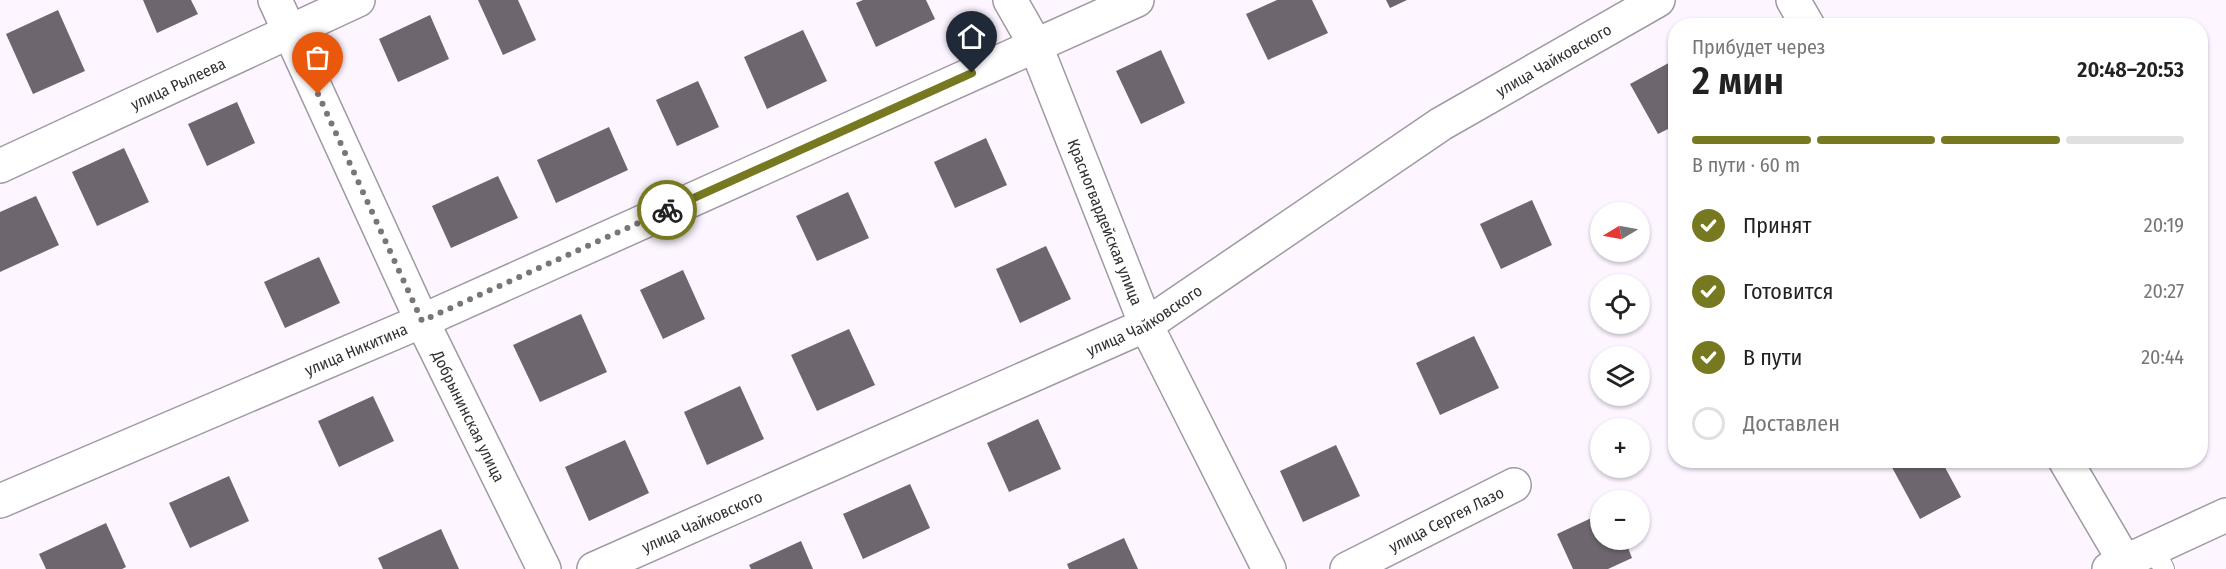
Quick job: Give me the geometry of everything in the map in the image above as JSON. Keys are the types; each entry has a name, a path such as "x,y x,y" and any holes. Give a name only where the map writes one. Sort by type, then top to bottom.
{"street":[{"name":"Добрынинская улица","path":"275,0 422,321 544,569"},
{"name":"улица Рылеева","path":"0,166 358,0"},
{"name":"Красногвардейская улица","path":"1010,0 1035,44 1146,325 1269,569"},
{"name":"улица Никитина","path":"0,501 422,321 1137,0"},
{"name":"улица Чайковского","path":"594,569 1146,325 1441,124 1658,0"},
{"path":"1793,0 1803,18"},
{"path":"2071,468 2138,562 2226,515"},
{"name":"улица Сергея Лазо","path":"1347,569 1514,485"}],"building":[{"path":"143,0 191,0 198,14 157,33"},
{"path":"478,0 518,0 536,40 503,55"},
{"path":"863,0 926,0 935,19 876,47 856,3"},
{"path":"1277,0 1312,0 1328,33 1268,60 1246,14"},
{"path":"1386,0 1407,0 1390,8"},
{"path":"58,10 85,71 33,94 6,34"},
{"path":"430,15 449,59 398,82 379,39"},
{"path":"803,30 827,81 767,109 744,57"},
{"path":"1161,50 1185,103 1141,124 1116,71"},
{"path":"1668,63 1668,129 1658,134 1630,84"},
{"path":"698,81 719,127 677,146 656,100"},
{"path":"237,102 255,143 207,166 188,124"},
{"path":"609,127 628,170 556,203 537,160"},
{"path":"986,138 1007,185 955,208 934,162"},
{"path":"124,148 149,202 97,226 72,172"},
{"path":"498,176 518,218 451,248 432,206"},
{"path":"848,192 869,238 817,261 796,216"},
{"path":"36,196 59,245 0,272 0,212"},
{"path":"1532,200 1552,245 1501,269 1480,224"},
{"path":"1046,246 1071,299 1020,323 996,269"},
{"path":"319,257 340,303 285,328 264,282"},
{"path":"683,270 705,319 663,339 640,290"},
{"path":"581,314 607,372 540,402 513,345"},
{"path":"849,329 875,385 817,411 791,355"},
{"path":"1474,336 1499,388 1440,415 1416,363"},
{"path":"740,386 764,439 707,465 684,412"},
{"path":"373,396 394,441 339,467 318,421"},
{"path":"1038,419 1061,469 1009,492 987,443"},
{"path":"625,440 649,493 589,521 565,467"},
{"path":"1336,445 1360,496 1303,522 1280,471"},
{"path":"1892,468 1945,468 1961,497 1920,519"},
{"path":"229,476 249,521 190,548 169,503"},
{"path":"910,484 930,528 863,559 843,514"},
{"path":"1590,519 1590,550 1629,550 1632,558 1608,569 1573,569 1557,534"},
{"path":"106,523 126,567 122,569 46,569 39,554"},
{"path":"441,529 459,569 383,569 378,558"},
{"path":"1124,538 1138,569 1069,569 1067,564"},
{"path":"801,541 813,569 751,569 749,565"}],"way so far":[{"path":"318,94 422,321 667,210"}],"route":[{"path":"667,210 972,73"}]}
